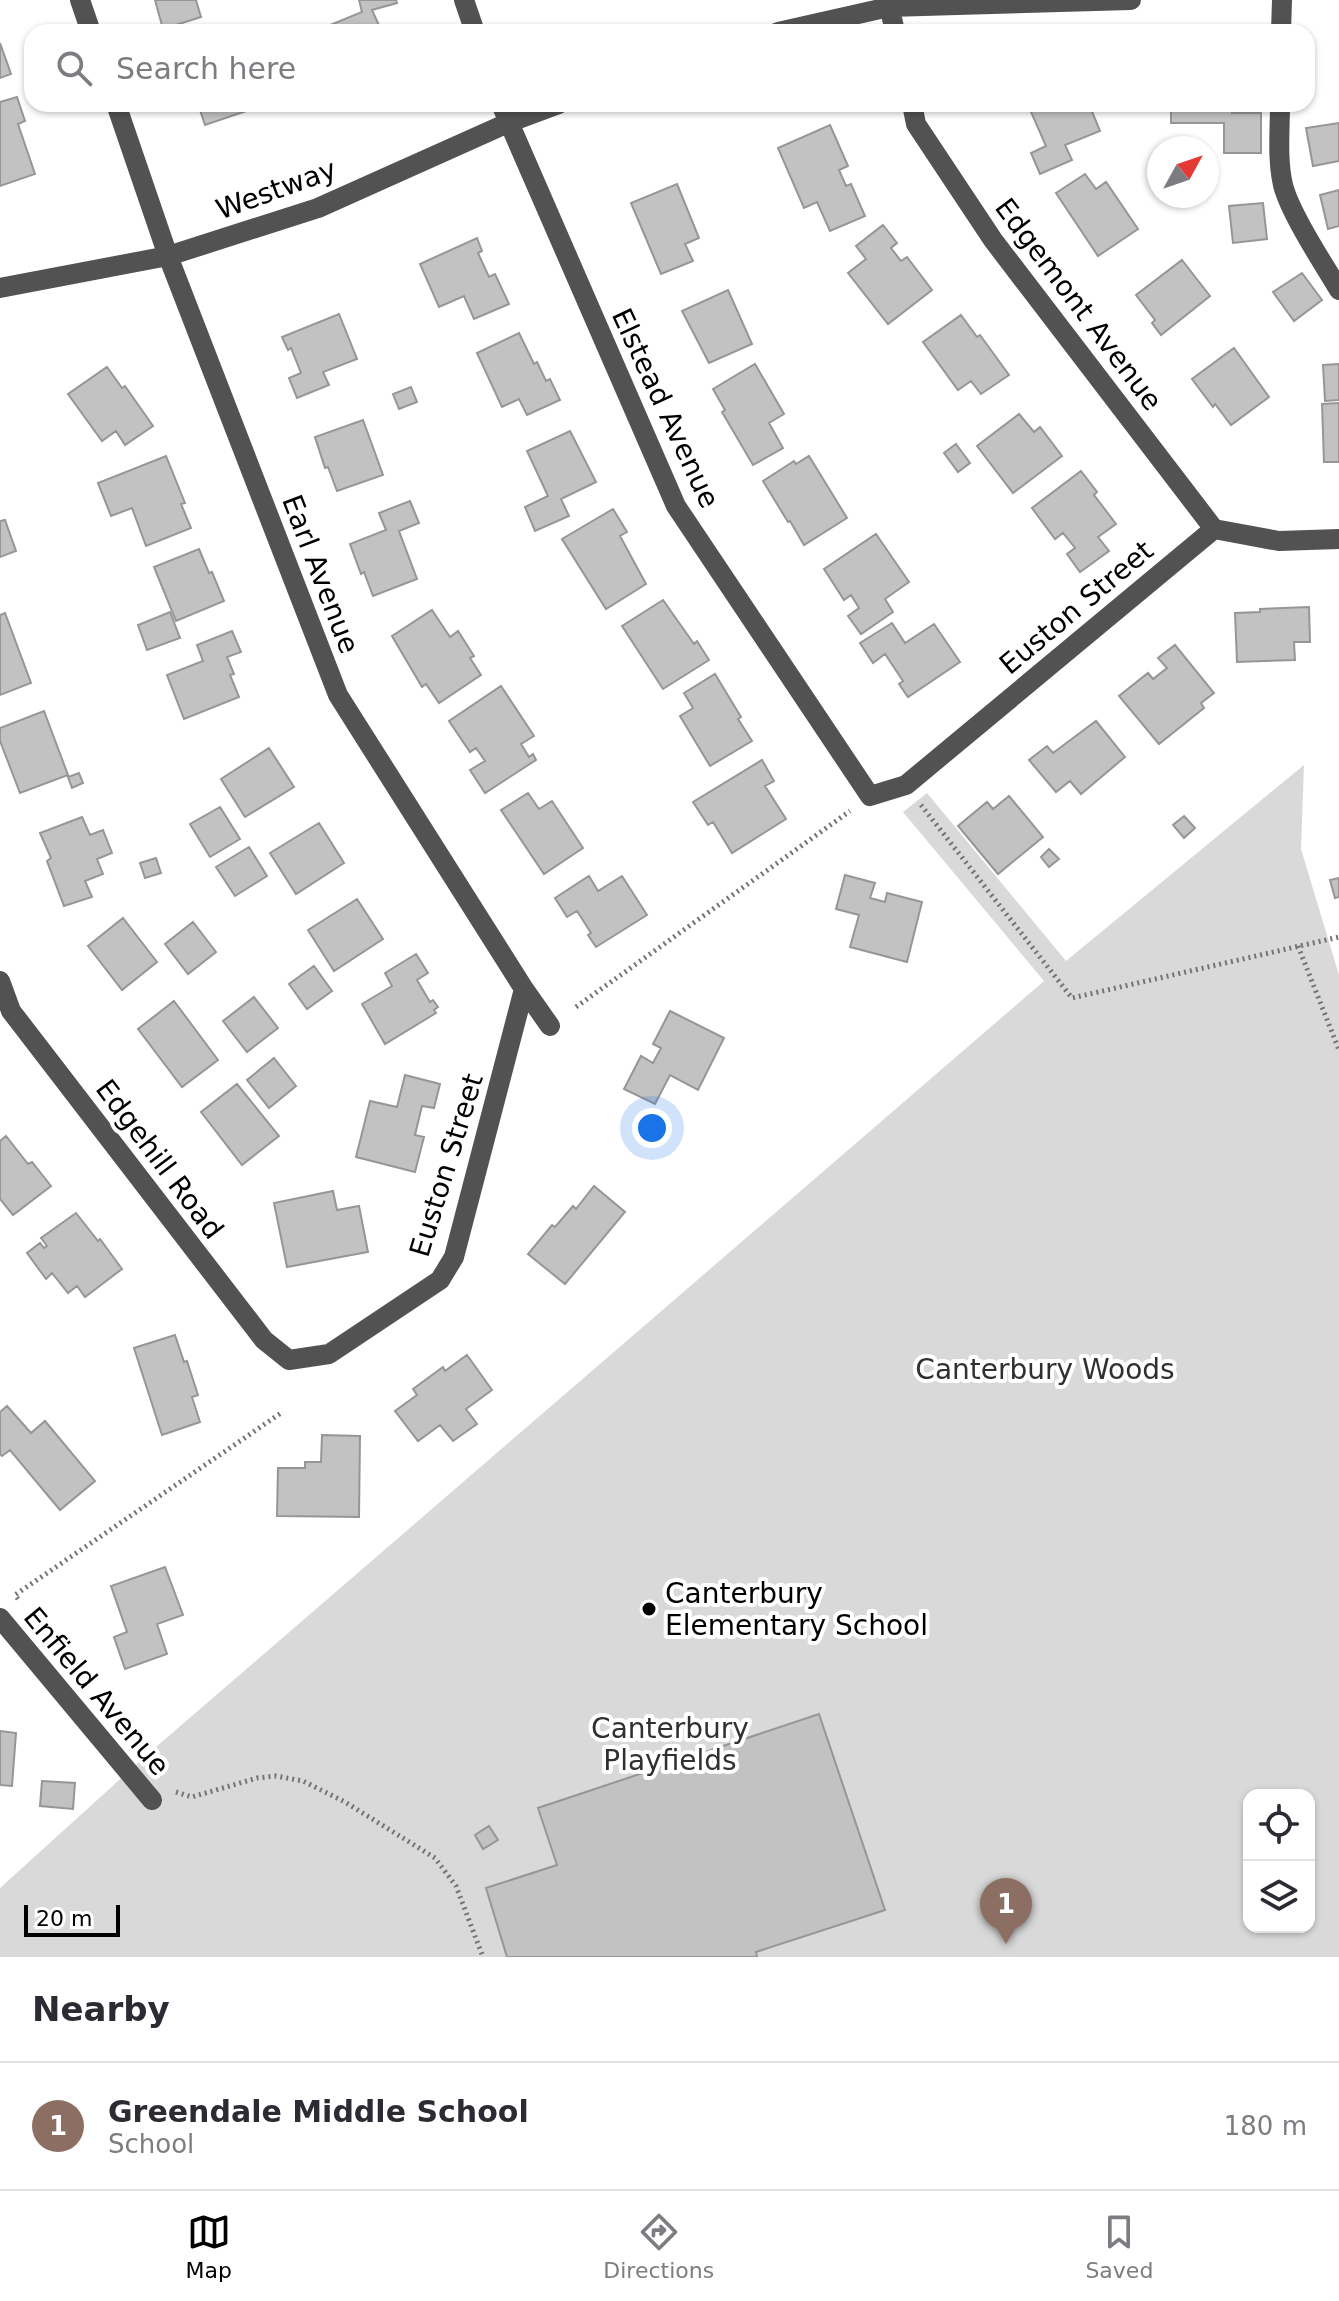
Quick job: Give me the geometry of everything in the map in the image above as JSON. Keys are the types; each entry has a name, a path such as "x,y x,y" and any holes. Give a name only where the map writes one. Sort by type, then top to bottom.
{"street":[{"path":"80,0 88,24"},
{"path":"464,0 472,24"},
{"path":"809,24 888,4 1131,0"},
{"path":"1281,24 1282,0"},
{"path":"888,4 893,24"},
{"name":"Earl Avenue","path":"119,112 168,256 338,695 550,1026"},
{"name":"Edgemont Avenue","path":"914,112 916,124 993,240 1214,529"},
{"path":"1280,112 1279,152 1284,187 1339,290"},
{"name":"Westway","path":"0,288 168,256 318,208 504,113"},
{"name":"Elstead Avenue","path":"504,113 676,506 870,796"},
{"path":"1214,529 1279,541 1339,539"},
{"name":"Euston Street","path":"870,796 906,785 1214,529"},
{"name":"Edgehill Road","path":"0,981 11,1011 264,1340 289,1360"},
{"name":"Euston Street","path":"289,1360 329,1354 440,1280 454,1257 524,989"},
{"name":"Enfield Avenue","path":"0,1618 152,1800"}],"path":[{"path":"906,785 1072,998 1339,937"},
{"path":"576,1007 870,796"},
{"path":"1298,946 1339,1050"},
{"path":"25,1608 15,1595 281,1413"},
{"path":"173,1790 192,1797 257,1778 276,1776 303,1781 345,1802 435,1858 456,1886 483,1957"}],"green space":[{"name":"Canterbury Woods","path":"1304,765 1301,849 1339,975 1339,1957 0,1957 0,1888 149,1753 1044,981 903,812 927,793 1066,961"}],"building":[{"path":"155,0 196,0 201,17 179,24 162,24"},
{"path":"359,0 396,0 397,3 372,10 378,24 333,24 362,12"},
{"path":"0,43 11,74 0,78"},
{"path":"17,97 25,121 18,124 35,174 0,186 0,102"},
{"path":"201,112 243,112 205,125"},
{"path":"1031,112 1092,112 1100,131 1065,145 1072,160 1040,174 1031,153 1046,146"},
{"path":"1171,112 1261,113 1261,153 1224,153 1224,123 1171,123"},
{"path":"1339,123 1339,161 1313,166 1306,128"},
{"path":"830,125 848,166 839,170 846,186 851,184 865,216 830,231 817,202 804,208 778,148"},
{"path":"1085,174 1096,189 1106,182 1138,229 1098,256 1056,193"},
{"path":"677,184 699,238 685,244 693,261 661,274 631,203"},
{"path":"1339,190 1339,226 1328,229 1320,195"},
{"path":"1263,203 1267,239 1233,243 1229,206"},
{"path":"883,225 897,243 891,248 901,261 907,257 932,290 888,324 848,273 866,259 856,246"},
{"path":"477,238 482,251 478,253 489,277 495,274 509,304 474,319 464,296 439,307 420,264"},
{"path":"1182,260 1210,296 1161,335 1152,323 1155,320 1136,295"},
{"path":"1302,273 1322,300 1294,321 1273,292"},
{"path":"728,290 752,344 709,363 682,311"},
{"path":"339,314 357,359 323,372 329,385 297,398 289,378 301,373 291,348 288,350 282,337"},
{"path":"961,315 1009,375 981,394 971,381 958,390 923,342"},
{"path":"519,333 534,364 537,362 546,381 550,379 560,400 527,415 519,399 502,407 477,353"},
{"path":"1234,348 1269,397 1231,425 1192,379"},
{"path":"755,364 784,414 769,423 783,448 753,465 722,412 725,410 713,389"},
{"path":"1339,364 1339,400 1325,401 1323,365"},
{"path":"107,367 122,388 125,386 153,426 125,445 116,431 102,441 68,394"},
{"path":"411,387 417,402 399,409 393,394"},
{"path":"1339,403 1339,462 1324,462 1322,404"},
{"path":"1019,414 1034,432 1040,427 1062,456 1013,493 977,446"},
{"path":"363,420 383,475 337,491 328,467 325,468 315,437"},
{"path":"570,431 596,482 561,499 569,516 535,531 525,507 548,496 527,451"},
{"path":"956,444 970,463 958,472 944,453"},
{"path":"166,456 185,503 181,504 191,528 146,546 132,508 111,516 98,483"},
{"path":"809,456 847,518 804,545 763,481 794,461 796,464"},
{"path":"1081,471 1116,524 1098,537 1109,551 1080,572 1067,554 1075,548 1063,533 1055,539 1032,508"},
{"path":"410,501 419,523 399,531 417,579 373,596 350,544 386,530 379,513"},
{"path":"613,509 627,532 620,536 646,584 606,609 562,539"},
{"path":"5,520 16,551 0,557 0,521"},
{"path":"876,534 909,582 885,599 893,612 861,634 848,616 859,608 851,595 844,600 824,569"},
{"path":"199,549 224,601 176,621 154,567"},
{"path":"663,600 709,660 663,689 622,626"},
{"path":"1309,607 1310,642 1294,642 1295,660 1237,662 1235,613"},
{"path":"432,610 450,637 458,631 474,656 470,658 481,675 439,703 426,684 422,687 392,636"},
{"path":"170,612 180,638 147,650 138,625"},
{"path":"5,613 31,683 0,695 0,615"},
{"path":"892,623 905,643 934,624 960,662 908,697 899,684 903,681 885,654 873,663 860,643"},
{"path":"232,631 241,652 227,657 239,697 184,719 167,675 203,661 197,645"},
{"path":"1175,645 1214,693 1201,703 1204,708 1159,744 1119,696 1148,673 1153,679 1167,668 1158,658"},
{"path":"715,674 752,741 710,766 680,716 693,708 684,693"},
{"path":"501,686 534,736 521,744 529,757 533,754 536,760 485,793 470,770 485,761 476,748 470,752 449,721"},
{"path":"44,711 68,775 20,793 0,741 0,728"},
{"path":"1096,721 1125,757 1081,794 1070,781 1056,792 1029,760 1047,746 1053,753"},
{"path":"269,748 294,787 245,817 221,779"},
{"path":"762,760 774,781 765,786 786,819 732,853 713,822 708,825 693,802"},
{"path":"79,773 83,783 72,788 68,777"},
{"path":"528,793 539,809 552,801 583,848 544,874 501,810"},
{"path":"1009,796 1043,837 998,874 958,826 987,802 993,809"},
{"path":"220,807 240,839 210,857 190,824"},
{"path":"1184,816 1195,828 1184,838 1173,825"},
{"path":"82,817 90,835 103,830 112,853 97,859 103,874 85,881 92,897 64,906 47,861 51,858 40,833"},
{"path":"319,823 344,863 296,894 270,853"},
{"path":"249,847 267,876 235,896 216,867"},
{"path":"1049,849 1059,859 1049,867 1041,857"},
{"path":"156,858 161,873 145,878 140,863"},
{"path":"845,875 875,883 870,898 885,902 887,893 922,902 907,962 850,947 859,915 836,909"},
{"path":"589,876 598,891 622,876 647,915 596,947 577,911 567,917 555,898"},
{"path":"1339,878 1339,897 1335,898 1330,880"},
{"path":"357,899 383,939 334,971 308,930"},
{"path":"123,918 157,962 122,990 88,946"},
{"path":"193,922 216,952 188,974 165,944"},
{"path":"416,954 428,973 417,980 430,1002 433,1000 438,1007 434,1010 436,1013 385,1044 362,1004 392,986 385,973"},
{"path":"314,966 332,991 307,1009 289,984"},
{"path":"254,997 278,1028 247,1052 223,1021"},
{"path":"174,1001 218,1060 182,1087 138,1029"},
{"path":"670,1011 724,1038 698,1090 670,1075 655,1104 624,1089 641,1056 653,1063 661,1048 653,1044"},
{"path":"274,1058 296,1086 269,1108 247,1080"},
{"path":"405,1075 440,1084 434,1108 422,1106 415,1135 424,1137 415,1172 356,1157 370,1101 397,1107"},
{"path":"237,1084 279,1136 242,1165 201,1112"},
{"path":"6,1136 51,1186 13,1215 0,1199 0,1141"},
{"path":"594,1186 625,1212 565,1284 528,1254 552,1225 555,1227 573,1206 576,1209"},
{"path":"333,1191 337,1210 359,1206 368,1252 287,1267 274,1203"},
{"path":"76,1213 122,1269 85,1297 77,1286 68,1293 52,1273 46,1279 27,1253 40,1243 44,1248 47,1246 41,1238"},
{"path":"175,1335 198,1395 192,1397 200,1422 162,1435 134,1348"},
{"path":"467,1355 492,1390 466,1409 477,1424 453,1441 440,1425 418,1441 395,1411 417,1395 413,1389 443,1367 445,1371"},
{"path":"7,1406 31,1433 45,1421 95,1481 60,1510 10,1450 2,1456 0,1454 0,1412"},
{"path":"322,1435 360,1436 359,1517 277,1516 278,1468 305,1468 305,1462 321,1462"},
{"path":"165,1567 183,1615 157,1624 167,1654 125,1669 114,1637 127,1632 111,1586"},
{"name":"Canterbury Elementary School","path":"819,1714 885,1910 756,1952 757,1957 507,1957 486,1888 557,1865 538,1808"},
{"path":"0,1731 16,1733 12,1786 0,1785"},
{"path":"42,1781 75,1783 73,1809 40,1806"},
{"path":"489,1826 498,1840 483,1849 475,1835"}],"place":[{"name":"Canterbury Elementary School","path":"649,1609"},
{"name":"Greendale Middle School","path":"1006,1944"}],"park label":[{"name":"Canterbury Playfields","path":"670,1744"}]}
